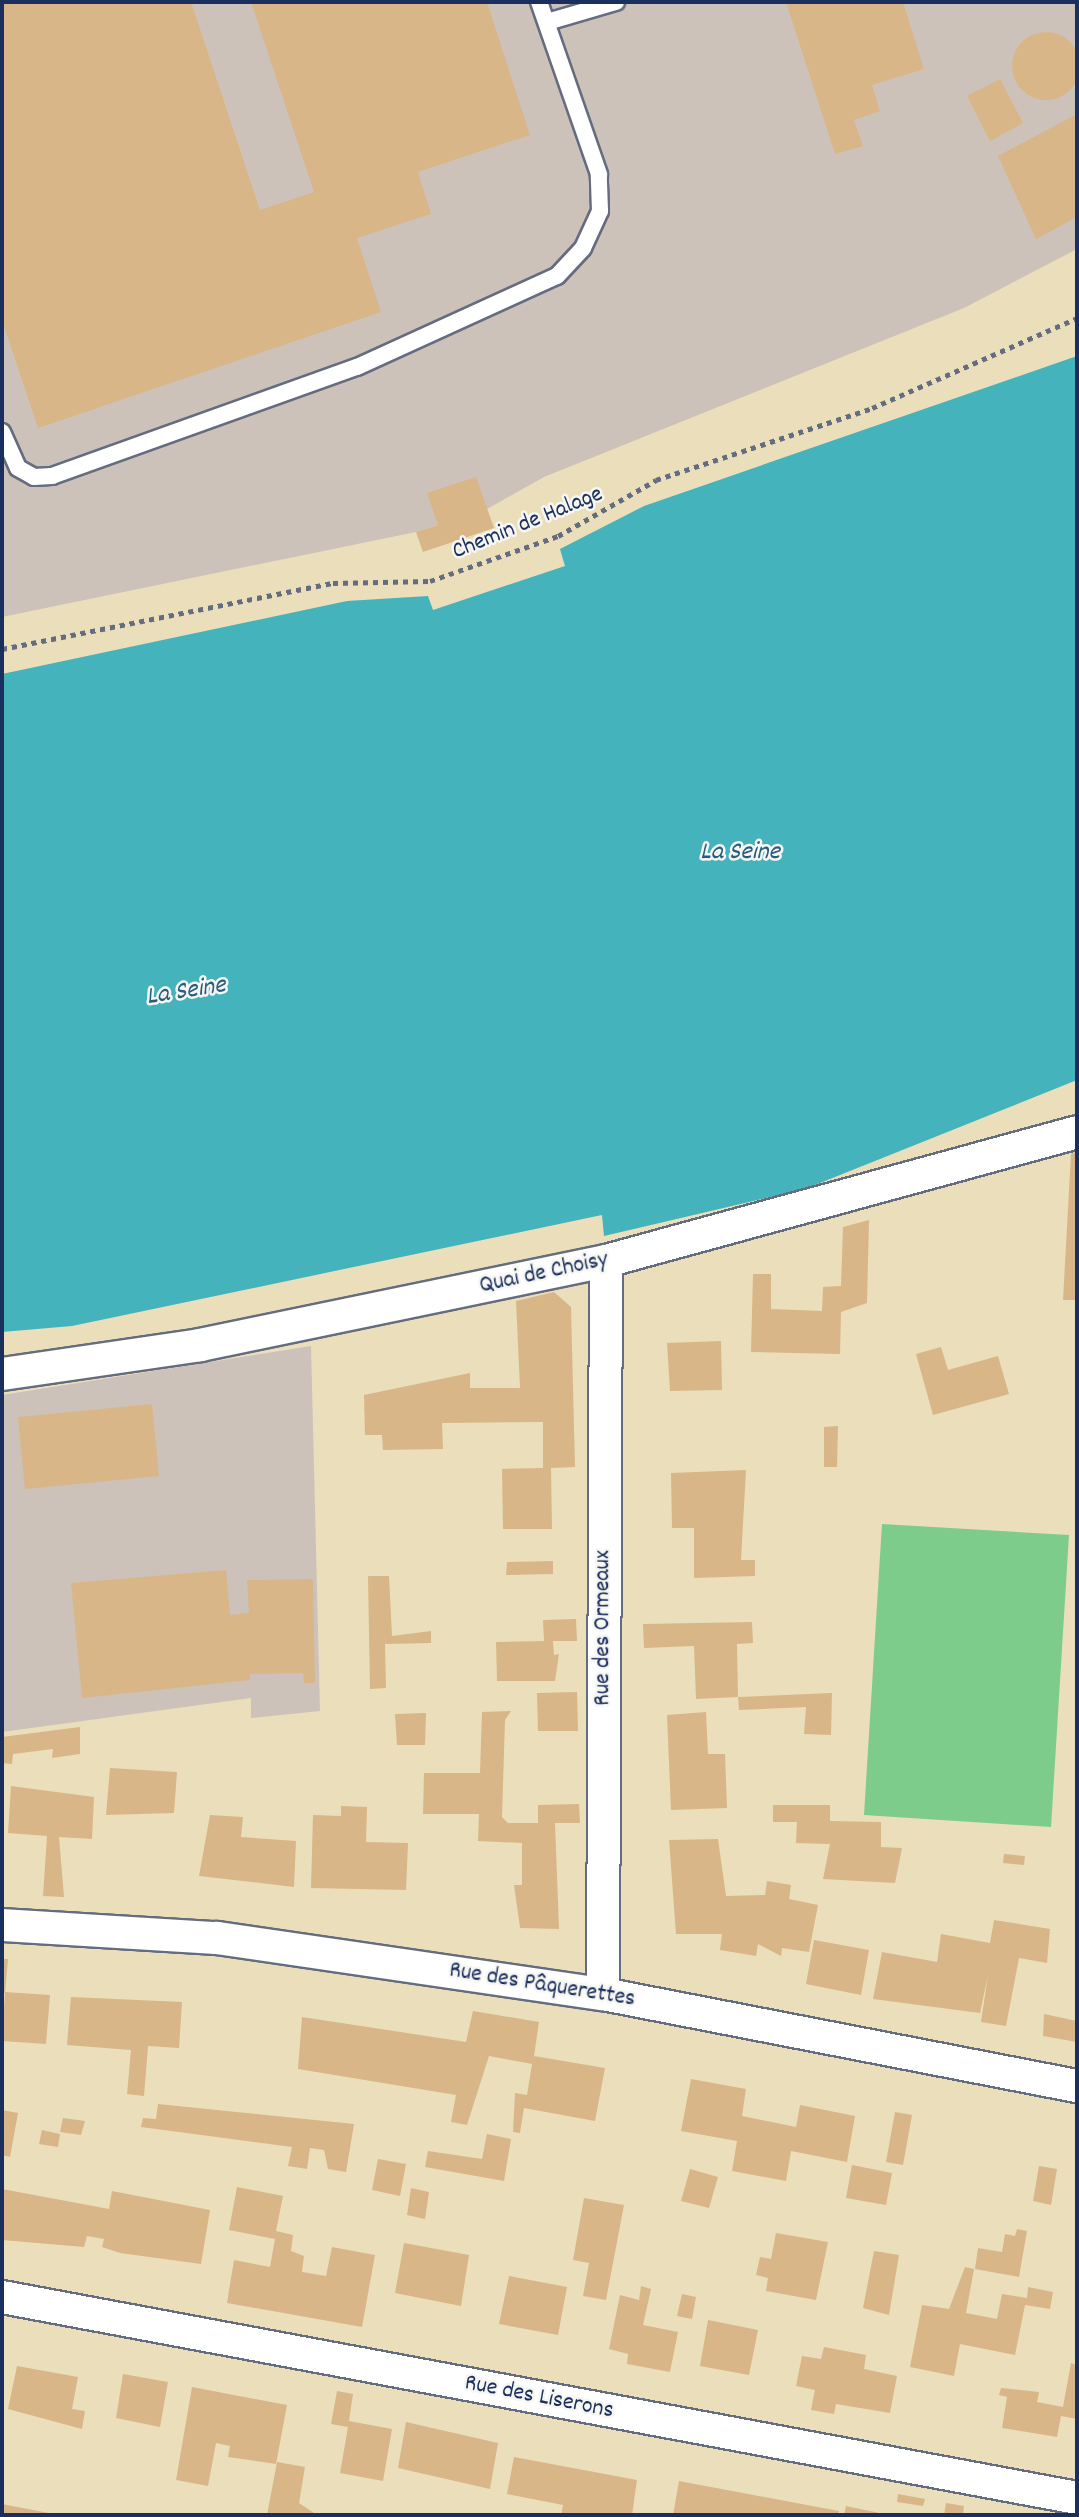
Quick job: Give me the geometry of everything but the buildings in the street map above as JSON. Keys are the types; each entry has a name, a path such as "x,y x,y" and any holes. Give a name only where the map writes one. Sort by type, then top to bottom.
{"street":[{"name":"Quai de Choisy","path":"2,1374 200,1345 606,1261 1077,1132"},
{"name":"Rue des Ormeaux","path":"603,1994 606,1261"},
{"name":"Rue des Pâquerettes","path":"2,1925 217,1938 603,1994 1077,2086"},
{"name":"Rue des Liserons","path":"2,2297 1077,2498"}],"lane":[{"path":"2,432 18,468 34,477 52,476 357,367 556,276 583,248 600,211 599,174 540,2"},
{"path":"547,22 616,2"}],"path":[{"name":"Chemin de Halage","path":"2,649 333,583 430,581 558,536 656,480 872,408 1077,318"}],"shaded area":[{"path":"2,2 1077,2 1077,249 964,308 544,477 487,509 416,532 2,617"},
{"path":"311,1346 320,1711 251,1718 251,1698 2,1732 2,1395"}],"green space":[{"path":"882,1524 1069,1535 1051,1827 864,1815"}],"water":[{"name":"La Seine","path":"1077,356 1077,1080 805,1189 604,1236 602,1215 72,1326 2,1332 2,674 347,601 428,596 433,610 565,566 560,549 644,506"}]}
